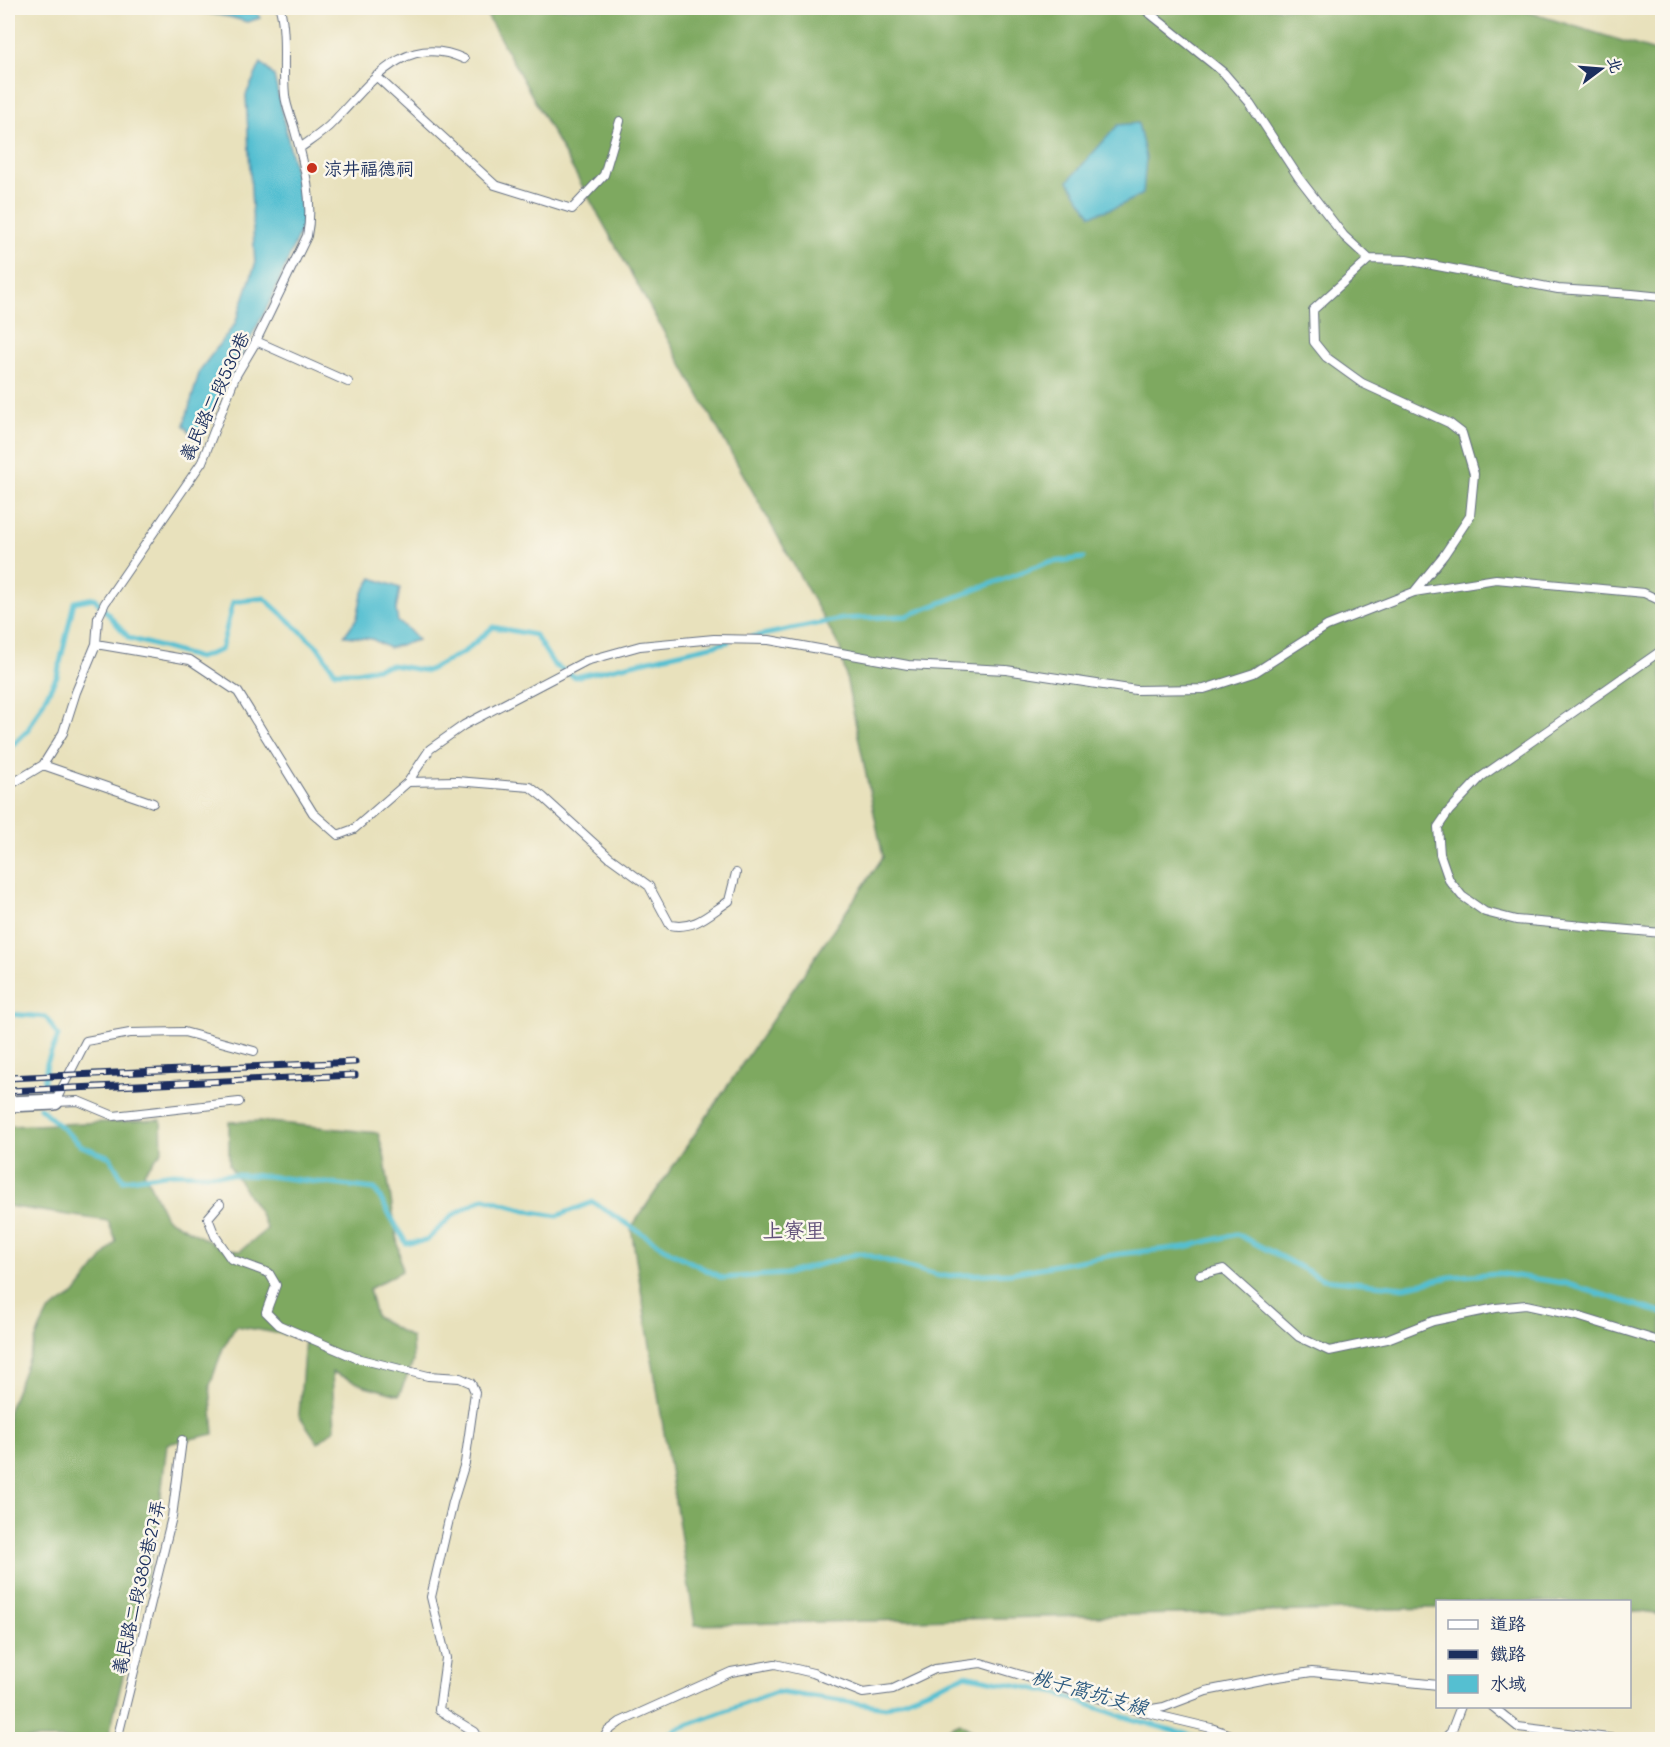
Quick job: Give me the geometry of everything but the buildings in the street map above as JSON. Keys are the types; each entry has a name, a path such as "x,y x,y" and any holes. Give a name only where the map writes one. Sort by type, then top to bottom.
{"street":[{"path":"8,1104 55,1102"}],"lane":[{"name":"義民路二段530巷","path":"8,786 43,765 63,733 76,692 96,644 98,618 105,603 202,462 235,377 256,341 307,236 310,222 309,202 300,148 285,98 284,29 280,8"},
{"path":"1143,8 1224,73 1250,104 1318,203 1344,236 1369,259 1406,260 1558,289 1662,297"},
{"path":"300,148 331,124 376,76 401,59 416,51 449,52 464,59"},
{"path":"376,76 495,185 572,209 604,175 620,121"},
{"path":"1369,259 1313,310 1314,342 1326,357 1362,383 1449,423 1462,433 1473,474 1470,516 1444,555 1414,592"},
{"path":"256,341 348,382"},
{"path":"96,644 190,660 238,692 313,813 338,835 354,829 408,782 430,748 464,725 586,661 640,646 714,639 769,640 908,665 1006,670 1136,690 1204,689 1254,673 1327,626 1414,592 1496,579 1644,593 1661,601 1662,604"},
{"path":"1662,650 1481,777 1449,811 1438,827 1440,854 1449,880 1462,896 1485,912 1516,920 1662,933"},
{"path":"43,765 153,803"},
{"path":"408,782 458,781 530,787 609,857 649,886 670,925 681,927 693,925 729,901 736,873"},
{"path":"239,1102 114,1116 78,1101 55,1102 86,1041 130,1033 184,1032 254,1051"},
{"path":"220,1204 208,1218 214,1236 231,1258 269,1273 276,1285 266,1312 279,1325 356,1358 428,1377 460,1378 471,1383 475,1392 465,1463 453,1502 432,1597 446,1658 439,1710 475,1732 480,1740"},
{"path":"1200,1275 1223,1269 1299,1337 1329,1351 1387,1340 1433,1321 1496,1308 1526,1305 1577,1316 1662,1342"},
{"name":"義民路二段380巷27弄","path":"117,1740 172,1517 182,1440"},
{"path":"603,1740 608,1731 620,1722 731,1672 775,1664 813,1673 862,1693 893,1689 935,1670 981,1663 1246,1740"},
{"path":"1140,1711 1164,1707 1206,1691 1312,1672 1436,1685"},
{"path":"1443,1740 1450,1732 1461,1708"},
{"path":"1493,1708 1518,1727 1625,1740"}],"green space":[{"path":"483,8 1515,8 1662,53 1662,1615 1631,1610 1631,1600 1436,1600 1436,1608 695,1625 631,1228 883,857 840,648"},
{"path":"161,1120 162,1151 144,1172 166,1218 225,1250 240,1251 267,1229 258,1210 229,1165 229,1122 260,1121 378,1133 384,1154 402,1271 369,1289 376,1317 412,1338 413,1362 399,1395 365,1386 332,1372 335,1429 318,1443 299,1415 305,1338 236,1326 223,1348 210,1385 214,1434 167,1444 156,1539 108,1739 8,1739 8,1412 48,1312 75,1294 116,1241 108,1221 8,1206 8,1126"},
{"path":"960,1723 984,1739 925,1739"}],"water":[{"path":"187,8 255,8 260,18 247,22"},
{"path":"261,63 274,76 296,176 303,224 272,298 218,399 199,444 184,425 200,370 235,324 255,265 246,95"},
{"path":"1138,123 1146,158 1143,194 1119,206 1091,215 1068,181 1118,125"},
{"path":"372,578 400,588 396,610 398,622 418,640 389,648 372,639 344,636 357,618 362,594"}],"waterway":[{"path":"752,637 841,619 906,616 1046,563 1083,558"},
{"path":"8,750 28,730 57,676 74,602 94,598 129,638 199,658 221,650 233,602 264,598 318,647 335,672 357,672 392,665 427,671 464,652 493,627 535,635 554,665 575,677 728,642"},
{"path":"8,1014 46,1017 58,1036 47,1063 43,1087"},
{"path":"40,1108 82,1146 110,1157 123,1180 173,1173 267,1176 375,1189 406,1243 426,1241 453,1215 484,1198 533,1212 557,1216 593,1202 671,1252 722,1278 786,1274 860,1253 940,1276 1011,1273 1119,1254 1185,1247 1237,1234 1323,1279 1404,1287 1450,1277 1497,1273 1564,1283 1662,1313"},
{"name":"桃子窩坑支線","path":"656,1740 682,1727 776,1692 886,1707 965,1675 1056,1693 1117,1715 1207,1740"}],"railway":[{"path":"8,1078 355,1062"},
{"path":"8,1091 355,1075"}],"place":[{"name":"涼井福德祠","path":"312,168"}],"district":[{"name":"上寮里","path":"794,1229"}]}
